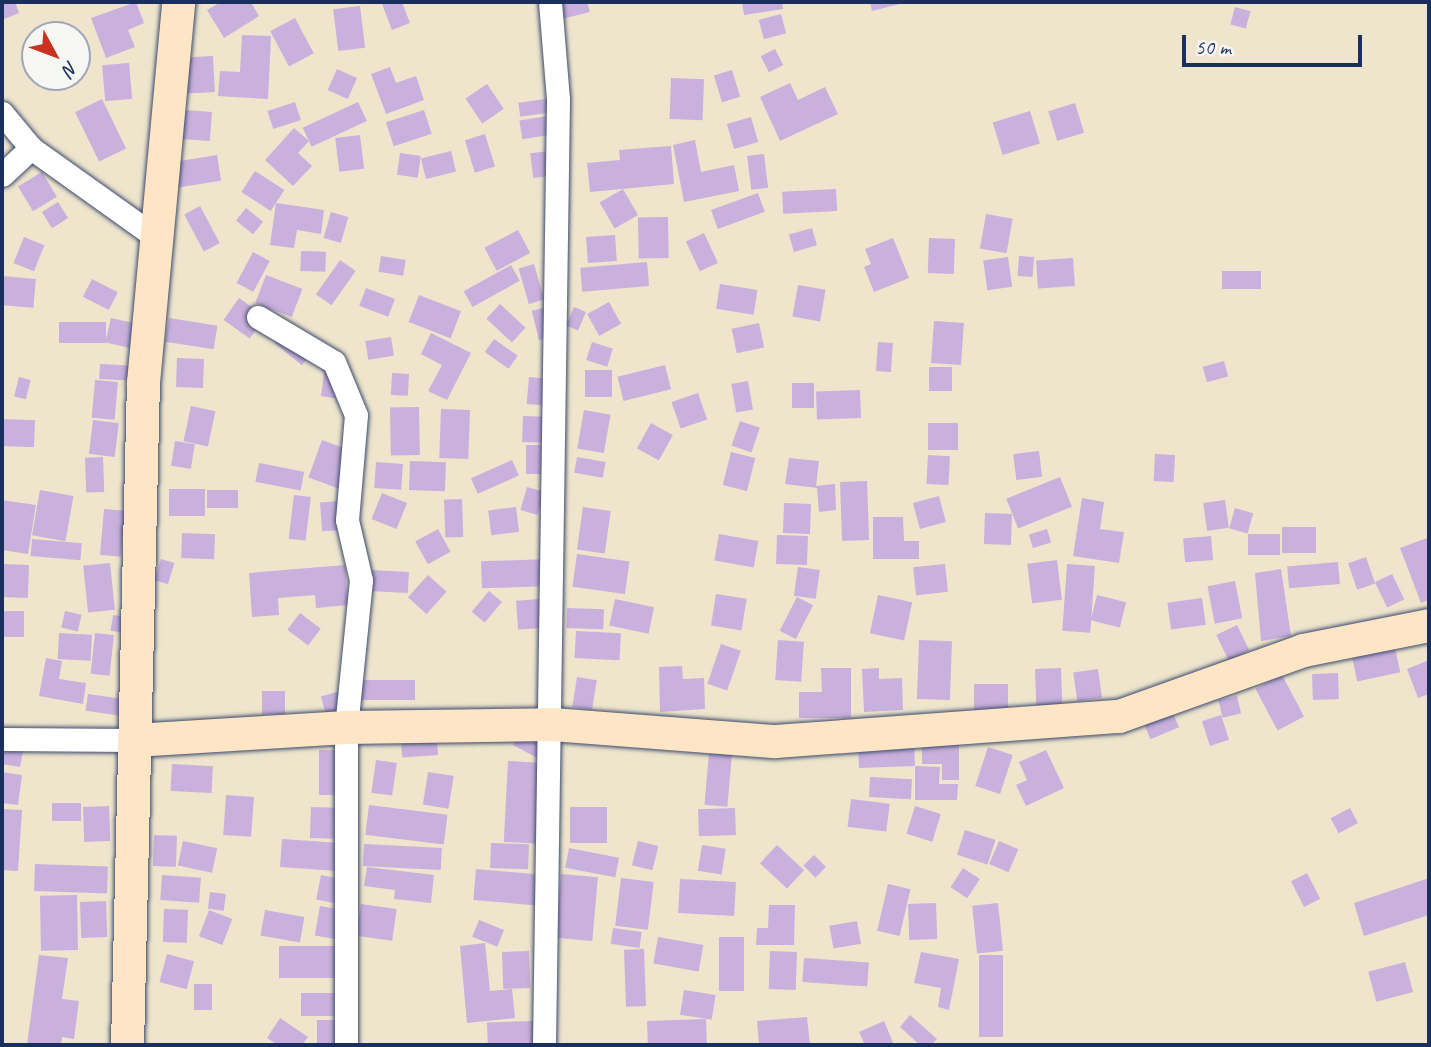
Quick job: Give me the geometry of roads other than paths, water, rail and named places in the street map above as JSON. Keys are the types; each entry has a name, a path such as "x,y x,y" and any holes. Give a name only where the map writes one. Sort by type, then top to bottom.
{"street":[{"path":"127,1045 143,382 178,2"},
{"path":"544,1045 552,724 548,612 558,99 550,2"},
{"path":"2,113 30,148 156,237"},
{"path":"2,175 30,148"},
{"path":"258,317 334,362 356,415 347,520 360,580 346,726 346,1045"},
{"path":"2,739 134,740 346,726 552,724 775,741 1119,716 1303,650 1429,625"}]}
